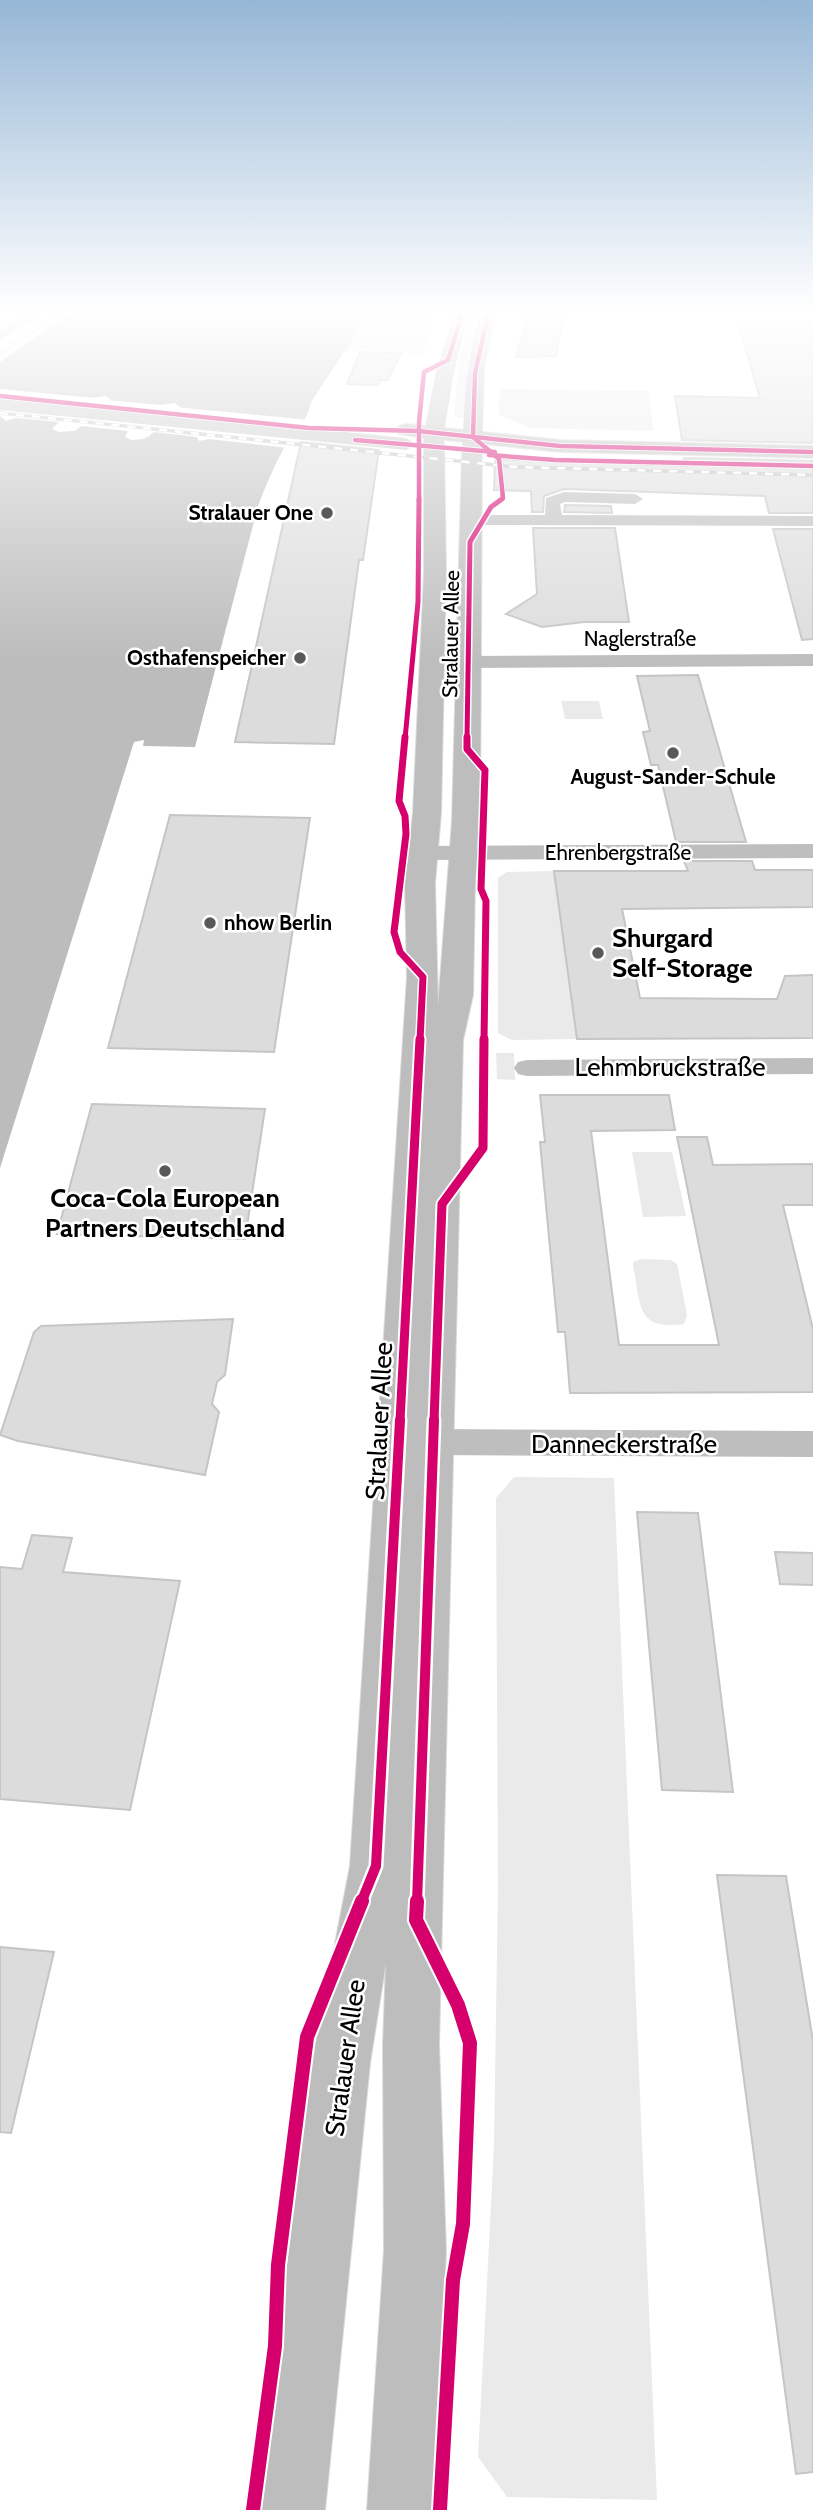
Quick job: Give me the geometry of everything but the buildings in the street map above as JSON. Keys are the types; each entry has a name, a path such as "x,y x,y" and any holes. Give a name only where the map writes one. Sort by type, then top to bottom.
{"main road":[{"path":"274,428 472,444 813,462"},
{"path":"281,428 306,431"},
{"path":"434,439 436,428"},
{"path":"472,428 472,444"},
{"name":"Stralauer Allee","path":"291,2510 341,2063 376,1866 423,977 420,883 427,813 435,585 434,439"},
{"path":"472,444 505,440 572,447 813,452"},
{"name":"Stralauer Allee","path":"401,2510 411,2387 415,2251 411,2045 446,1040 457,995 460,883 464,853 472,444"}],"street":[{"path":"554,519 552,501 564,497 649,499"},
{"path":"470,520 813,521"},
{"name":"Naglerstraße","path":"467,662 813,660"},
{"name":"Ehrenbergstraße","path":"422,853 813,852"},
{"name":"Lehmbruckstraße","path":"527,1068 813,1066"},
{"name":"Danneckerstraße","path":"434,1442 813,1444"}],"shaded area":[{"path":"0,428 75,431 78,428 134,428 125,436 148,437 158,428 298,428 283,450 258,506 195,747 143,746 144,740 134,742 0,1168"},
{"path":"535,428 653,428 653,431"},
{"path":"561,701 599,701 603,719 565,719"},
{"path":"554,871 577,1039 512,1040 498,1033 498,878 507,872"},
{"path":"496,1053 514,1053 515,1080 497,1079"},
{"path":"632,1152 672,1152 686,1216 643,1217"},
{"path":"641,1259 671,1260 677,1264 687,1315 684,1324 656,1323 648,1319 643,1312 633,1265 633,1262"},
{"path":"514,1477 614,1478 657,2500 507,2497 478,2457 494,2147 498,1888 496,1498"}],"pier":[{"path":"53,428 78,428 59,432"},
{"path":"101,428 138,428 132,436 147,433 152,428 304,428 288,448 209,439 199,441 197,437 153,432 144,439 132,440 125,437 128,431"}],"tram line":[{"path":"741,455 813,456"}],"railway":[{"path":"144,428 515,467 813,475"}],"cycle path":[{"path":"314,428 418,431 560,446 813,452"},
{"path":"253,2510 275,2346 278,2265 307,2037 376,1866 423,977 400,952 394,932 394,914 406,834 405,816 399,801 420,574 419,428"},
{"path":"440,2510 453,2280 463,2224 470,2043 458,2005 416,1920 442,1204 483,1148 486,901 481,889 485,770 467,749 470,542 491,507 503,498 499,459 473,437 473,428"},
{"path":"355,440 495,452"},
{"path":"489,455 555,460 813,466"}],"place":[{"name":"Stralauer One","path":"327,513"},
{"name":"Osthafenspeicher","path":"300,658"},
{"name":"August-Sander-Schule","path":"673,753"},
{"name":"nhow Berlin","path":"210,923"},
{"name":"Shurgard Self-Storage","path":"598,953"},
{"name":"Coca-Cola European Partners Deutschland","path":"165,1171"}]}
